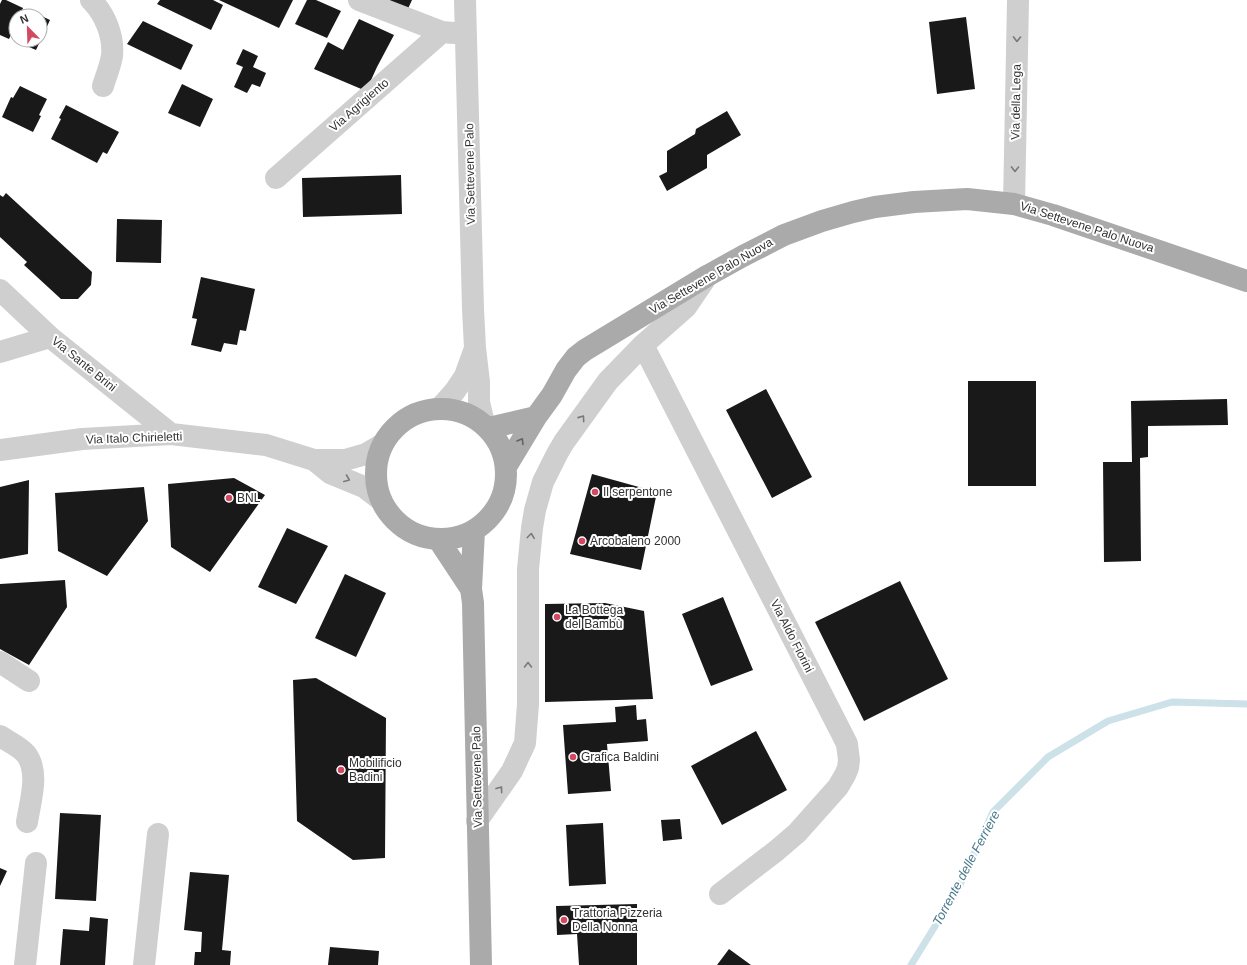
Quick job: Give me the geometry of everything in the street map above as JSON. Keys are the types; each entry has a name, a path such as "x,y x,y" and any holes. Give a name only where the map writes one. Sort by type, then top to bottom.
{"main road":[{"name":"Via Settevene Palo Nuova","path":"507,465 566,370 576,357 585,350 707,276 743,256 784,235 822,221 853,212 894,204 938,200 976,200 1014,204 1053,215 1247,281"},
{"path":"440,408 464,412 471,415 486,426 496,437 502,447 507,465 504,495 497,508 487,520 474,531 463,536 438,539 420,536 403,527 388,513 381,500 376,483 377,463 383,444 393,430 410,416 424,410 440,408"},
{"path":"486,426 536,417"},
{"name":"Via Settevene Palo","path":"474,531 471,589 473,603 481,965"},
{"path":"438,539 471,589"}],"street":[{"path":"91,0 106,21 111,36 112,46 110,64 102,86"},
{"path":"359,0 442,32 466,33"},
{"name":"Via Settevene Palo","path":"465,0 475,348 479,382 479,402 486,426"},
{"name":"Via della Lega","path":"1014,204 1018,0"},
{"name":"Via Agrigiento","path":"276,178 442,32"},
{"path":"477,821 512,771 525,743 528,704 528,582 530,554 535,510 544,482 564,442 608,381 643,345 686,307 707,276"},
{"name":"Via Sante Brini","path":"0,290 50,337 171,434"},
{"path":"0,352 50,337"},
{"name":"Via Aldo Fiorini","path":"643,345 841,732 849,752 848,768 842,781 806,824 776,851 720,894"},
{"path":"440,408 455,391 465,376 475,348"},
{"name":"Via Italo Chirieletti","path":"0,450 82,439 171,434 266,446 314,460"},
{"path":"314,460 345,460 366,454 383,444"},
{"path":"314,460 330,473 364,487 381,500"},
{"path":"0,662 29,681"},
{"path":"0,736 21,750 26,755 32,768 33,781 27,822"},
{"path":"144,965 158,834"},
{"path":"25,965 36,862"}],"building":[{"path":"2,0 6,0 23,8 8,8 8,39 0,35 0,4"},
{"path":"160,0 213,0 223,5 211,30 157,4"},
{"path":"219,0 293,0 279,28"},
{"path":"307,0 316,0 341,11 327,38 295,24"},
{"path":"374,0 412,0 406,13"},
{"path":"966,17 975,89 937,94 929,22"},
{"path":"359,19 394,35 366,91 314,69 328,42 343,50"},
{"path":"143,21 193,45 181,70 127,44"},
{"path":"243,49 258,56 253,67 266,73 260,87 252,84 247,93 234,87 243,67 236,64"},
{"path":"182,84 213,99 200,127 168,113"},
{"path":"20,86 47,99 33,132 2,117 11,97 13,98"},
{"path":"66,105 119,132 107,154 103,152 97,163 51,139"},
{"path":"727,111 741,135 707,155 707,168 667,191 659,176 667,172 667,151 695,134 696,129"},
{"path":"401,175 402,214 303,217 302,178"},
{"path":"6,193 92,272 91,285 78,299 61,299 24,265 27,262 0,237 0,195 3,197"},
{"path":"117,219 162,220 161,263 116,262"},
{"path":"201,277 255,289 246,331 240,330 237,345 224,343 221,352 191,345 197,319 192,318"},
{"path":"968,381 1036,381 1036,486 968,486"},
{"path":"766,389 812,477 772,498 726,410"},
{"path":"1227,399 1228,425 1148,426 1148,457 1140,458 1141,561 1104,562 1103,462 1132,462 1131,401"},
{"path":"592,474 657,492 641,570 570,554"},
{"path":"234,478 265,495 210,572 171,547 168,484"},
{"path":"29,480 28,554 0,559 0,487"},
{"path":"144,487 148,521 107,576 58,551 55,493"},
{"path":"287,528 328,546 296,604 258,587"},
{"path":"345,574 386,593 356,657 315,638"},
{"path":"65,580 67,607 29,665 0,649 0,584"},
{"path":"900,581 948,679 864,721 815,622"},
{"path":"723,597 753,670 711,686 682,614"},
{"path":"605,603 644,611 653,699 545,702 545,604"},
{"name":"Mobilificio Badini","path":"316,678 386,718 385,858 353,860 297,821 293,680"},
{"path":"636,705 637,720 646,719 648,741 607,744 611,791 568,794 563,725 616,722 615,707"},
{"path":"756,731 787,790 722,825 691,766"},
{"path":"60,813 101,815 96,901 55,899"},
{"path":"680,819 682,839 663,841 661,820"},
{"path":"603,823 606,884 569,886 566,825"},
{"path":"0,868 7,871 0,886"},
{"path":"190,872 229,875 222,950 231,951 230,965 194,965 195,952 201,952 202,932 184,930"},
{"path":"637,904 637,965 579,965 577,934 557,935 556,906"},
{"path":"90,917 108,919 105,965 60,965 63,929 89,931"},
{"path":"330,947 379,951 378,965 328,965"},
{"path":"729,949 751,965 717,965"}],"waterway":[{"name":"Torrente delle Ferriere","path":"911,965 958,889 993,812 1048,757 1108,721 1172,702 1247,704"}],"place":[{"name":"Il serpentone","path":"595,492"},
{"name":"BNL","path":"229,498"},
{"name":"Arcobaleno 2000","path":"582,541"},
{"name":"La Bottega del Bambù","path":"557,617"},
{"name":"Grafica Baldini","path":"573,757"},
{"name":"Mobilificio Badini","path":"341,770"},
{"name":"Trattoria Pizzeria Della Nonna","path":"564,920"}]}
